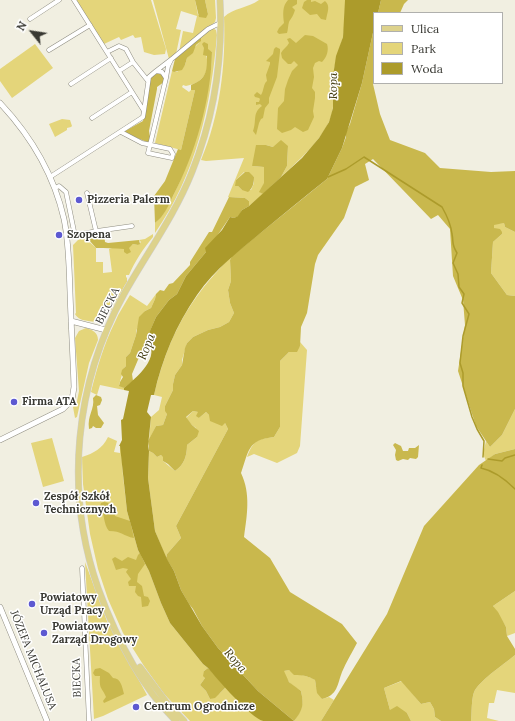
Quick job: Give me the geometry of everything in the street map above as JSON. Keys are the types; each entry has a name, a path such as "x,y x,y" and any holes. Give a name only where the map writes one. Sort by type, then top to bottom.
{"main road":[{"name":"BIECKA","path":"176,721 169,714 135,667 103,600 89,559 83,530 78,477 79,443 90,375 106,330 125,293 171,214 192,173 203,143 218,74 220,0"},
{"name":"BIECKA","path":"117,632 150,681 167,703 184,721"}],"street":[{"path":"30,19 59,0"},
{"path":"74,0 144,111"},
{"path":"50,177 143,117 150,75 208,29 220,23"},
{"path":"49,50 90,25"},
{"path":"107,52 119,46 126,49 133,62 148,81"},
{"path":"71,84 111,58"},
{"path":"120,132 142,143 150,145 170,149 173,154 172,158 148,153 150,145 166,78 168,66 173,58"},
{"path":"119,71 133,62"},
{"path":"156,71 162,72 166,78"},
{"path":"92,118 132,92"},
{"path":"0,103 14,118 29,138 43,162 55,188 64,219 67,238 74,387 72,400 62,409 0,440"},
{"path":"55,188 59,186 66,192 75,236"},
{"path":"87,194 96,231"},
{"path":"67,238 96,231 132,226"},
{"path":"71,321 106,330"},
{"name":"BIECKA","path":"82,568 89,720"},
{"name":"JÓZEFA MICHALUSA","path":"0,607 47,721"},
{"path":"169,714 169,721"}],"green space":[{"path":"76,0 151,0 166,49 165,54 154,55 144,52 141,37 135,38 133,35 121,40 119,37 104,44"},
{"path":"153,0 195,0 198,15 208,14 205,0 215,0 215,22 179,52 183,31 193,33 197,16 181,11 176,29 181,30 176,54 169,59"},
{"path":"259,0 345,0 345,14 343,37 334,70 333,107 327,127 313,145 281,177 287,166 288,146 273,147 266,145 252,166 264,167 264,184 260,192 263,194 249,206 249,201 245,198 228,197 244,158 206,161 201,160 213,125 220,90 224,53 224,17 232,12","holes":["244,172 254,177 254,183 251,190 242,190 238,186 236,180"]},
{"path":"211,29 216,30 217,35 211,88 206,113 191,163 181,187 155,233 155,223 163,215 172,198 191,151 211,68 212,52 204,48 207,67 203,77 193,84 186,86 183,85 182,87 189,92 191,90 195,90 181,150 155,143 172,71 177,72 185,65 187,58 191,55 195,46 199,43 201,37"},
{"path":"35,44 53,68 12,98 0,81 0,69"},
{"path":"62,119 70,120 72,126 55,137 49,124"},
{"path":"504,223 505,227 515,232 515,296 507,295 491,273 493,242 502,234 494,228 494,224"},
{"path":"153,234 153,237 140,255 129,275 126,275 127,282 106,318 102,321 95,322 77,317 75,314 73,245 78,240 85,238 96,248 96,262 103,262 103,273 112,272 109,249 124,248 133,244 138,245 141,242 139,240 145,239"},
{"path":"232,256 230,260 231,281 228,290 230,303 234,313 229,322 193,337 187,343 182,365 175,375 173,390 165,406 167,414 163,425 156,426 149,440 151,417 159,410 162,397 154,395 173,337 192,303 204,287"},
{"path":"156,294 151,308 145,311 136,331 130,353 126,357 126,366 119,385 124,388 124,390 100,385 97,395 91,392 107,339 118,315 130,295 147,306"},
{"path":"86,328 96,333 98,340 89,363 77,417 75,418 73,407 77,401 79,391 75,338 79,331"},
{"path":"300,342 307,350 300,446 297,453 277,463 254,454 247,457 251,447 256,442 274,437 280,427 280,361 289,352 300,346"},
{"path":"515,409 515,449 495,454 486,461 483,454 486,441 490,447 502,435"},
{"path":"193,411 198,412 199,418 206,412 225,423 228,429 176,526 181,538 167,554 166,558 155,531 148,478 149,451 157,457 161,455 164,457 163,461 175,471 178,469 184,460 187,445 197,437 196,428 186,418"},
{"path":"108,437 117,441 114,452 120,453 120,447 121,448 127,511 138,550 149,571 170,623 203,664 208,668 204,671 205,678 200,685 206,691 210,699 226,687 243,706 263,721 190,721 164,694 123,633 108,599 98,569 90,534 83,484 82,457 97,450 103,445"},
{"path":"52,438 64,481 43,487 31,443"},
{"path":"85,562 107,621 147,695 94,719"},
{"path":"515,591 515,633 507,636 506,627 493,606"},
{"path":"515,655 515,693 497,690 494,703 489,703 487,718 499,721 471,721 472,701 475,690 488,676"},
{"path":"289,670 315,680 322,699 329,697 334,700 321,721 294,721 302,707 302,696 301,691 286,678 283,671"},
{"path":"402,681 421,704 430,702 434,709 435,717 441,721 411,721 407,713 390,710 384,688"}],"shaded area":[{"path":"195,0 205,0 208,14 206,18 199,17"},
{"path":"288,0 297,0 297,4 292,7 295,10 289,22 287,33 279,34 277,32 284,23 284,8"},
{"path":"311,0 311,2 315,1 321,4 325,1 327,3 328,12 326,20 321,19 317,14 310,15 302,8 304,2"},
{"path":"381,0 408,0 404,4 400,12 378,12"},
{"path":"373,33 373,84 380,114 390,140 425,153 440,168 491,172 515,171 515,232 505,227 504,223 494,225 494,228 500,229 502,234 493,242 491,273 507,295 515,296 515,409 502,435 490,447 476,426 458,371 465,325 463,300 453,276 450,229 438,215 431,219 373,159 365,164 369,180 355,187 344,218 318,255 315,264 307,313 301,327 300,346 297,352 289,352 280,361 280,427 274,437 259,441 250,448 241,473 247,497 244,537 270,558 290,592 342,624 357,643 344,668 336,689 331,695 322,699 317,693 315,680 305,676 294,675 289,670 284,671 289,682 301,691 302,707 294,721 258,691 218,648 202,626 189,604 181,590 174,571 166,558 167,554 181,538 176,526 228,429 225,423 222,426 210,421 209,415 206,412 199,418 196,416 198,412 193,411 186,417 199,431 197,437 187,445 184,460 181,466 175,471 163,461 163,457 161,455 157,457 149,451 148,441 156,426 163,425 167,414 165,411 165,406 173,390 175,375 182,365 187,343 193,337 229,322 234,313 230,303 228,290 231,281 230,260 232,256 327,179 342,148 362,83"},
{"path":"305,35 313,36 328,46 328,51 325,58 322,62 319,61 315,63 313,68 314,77 312,88 315,92 313,111 314,117 308,130 303,132 295,127 282,133 277,129 278,108 284,101 285,89 292,71 298,65 294,61 291,64 288,64 282,58 281,53 289,43 287,39 290,38 296,43"},
{"path":"201,37 201,41 196,45 193,53 187,58 182,70 172,71 175,59"},
{"path":"204,42 208,44 208,49 212,52 211,70 205,108 195,145 181,180 166,211 155,223 154,196 165,181 178,149 181,150 195,90 191,90 191,85 200,80 205,74 207,56 203,55 204,48 202,44"},
{"path":"276,47 280,49 277,77 269,98 269,103 265,108 263,118 259,123 256,135 253,131 256,114 262,106 260,104 256,105 256,102 259,102 260,99 254,95 257,92 261,95 262,93 267,81 266,75 270,64 270,62 266,61 273,54"},
{"path":"158,73 164,76 165,79 164,82 157,87 149,131 150,141 147,142 127,134 125,131 143,121 150,78"},
{"path":"281,140 288,146 287,166 281,177 263,194 259,192 264,183 264,167 252,166 256,145 273,147"},
{"path":"245,172 249,172 254,177 253,185 248,192 242,190 238,186 235,186 236,180"},
{"path":"229,197 245,198 249,201 249,206 242,210 239,216 234,218 230,217 206,252 186,276 177,294 169,300 156,317 132,374 133,381 124,388 119,386 123,377 121,374 122,370 126,366 126,357 130,353 136,335 139,317 151,308 156,294 160,290 164,291 169,284 173,283 190,265 190,262 209,232 212,232"},
{"path":"104,233 105,242 108,243 139,240 140,244 133,244 129,248 131,252 127,254 124,252 124,249 96,248 89,240 90,236"},
{"path":"96,395 101,397 102,400 100,405 97,406 98,415 104,423 101,428 96,428 93,426 89,429 93,398"},
{"path":"395,443 401,446 403,451 408,451 409,448 415,448 419,445 418,457 416,459 410,458 408,460 396,460 396,450 393,445"},
{"path":"515,449 515,591 493,606 506,627 507,636 515,649 515,655 488,676 475,690 472,701 471,721 441,721 435,717 434,709 430,702 421,704 401,681 384,688 390,710 397,706 407,713 411,721 321,721 387,614 424,526 479,465 495,454"},
{"path":"104,502 112,507 115,516 130,521 134,538 109,531 100,506 101,503"},
{"path":"140,553 145,564 138,574 137,582 142,586 144,596 148,597 150,601 148,606 142,607 141,597 135,592 136,586 129,586 128,582 131,579 126,572 128,569 123,568 116,570 112,559 115,557 122,561 128,557 136,560"},
{"path":"100,668 119,681 124,694 104,703 103,701 106,697 100,686 100,676 95,676 93,673 95,669"},
{"path":"208,668 226,687 215,698 210,699 206,691 200,685 205,678 203,676 204,671"}],"water":[{"name":"Ropa","path":"345,0 381,0 378,12 373,12 373,33 362,83 342,148 327,179 228,261 197,295 189,306 176,330 161,368 154,395 151,395 147,412 151,417 148,446 148,478 155,531 174,571 181,590 202,626 218,648 258,691 294,721 263,721 234,698 203,664 170,623 149,571 138,550 127,511 119,446 122,440 121,420 123,419 129,391 124,390 124,388 141,373 150,360 150,346 146,340 156,317 169,300 177,294 186,276 206,252 205,248 222,230 230,217 234,218 238,216 242,210 249,206 302,158 319,138 329,122 333,108 333,76 336,56 343,37"}],"waterway":[{"path":"328,177 346,169 364,157 442,207 447,216 453,245 457,253 453,263 458,274 459,287 464,294 462,303 469,314 463,336 460,363 463,373 463,386 472,417 484,441 483,457"},
{"path":"488,459 502,461 505,458 515,455"},
{"path":"482,465 481,468 500,476 515,489"}],"place":[{"name":"Pizzeria Palerm","path":"79,200"},
{"name":"Szopena","path":"59,235"},
{"name":"Firma ATA","path":"14,402"},
{"name":"Zespół Szkół Technicznych","path":"36,503"},
{"name":"Powiatowy Urząd Pracy","path":"32,604"},
{"name":"Powiatowy Zarząd Drogowy","path":"44,633"},
{"name":"Centrum Ogrodnicze","path":"136,707"}]}
